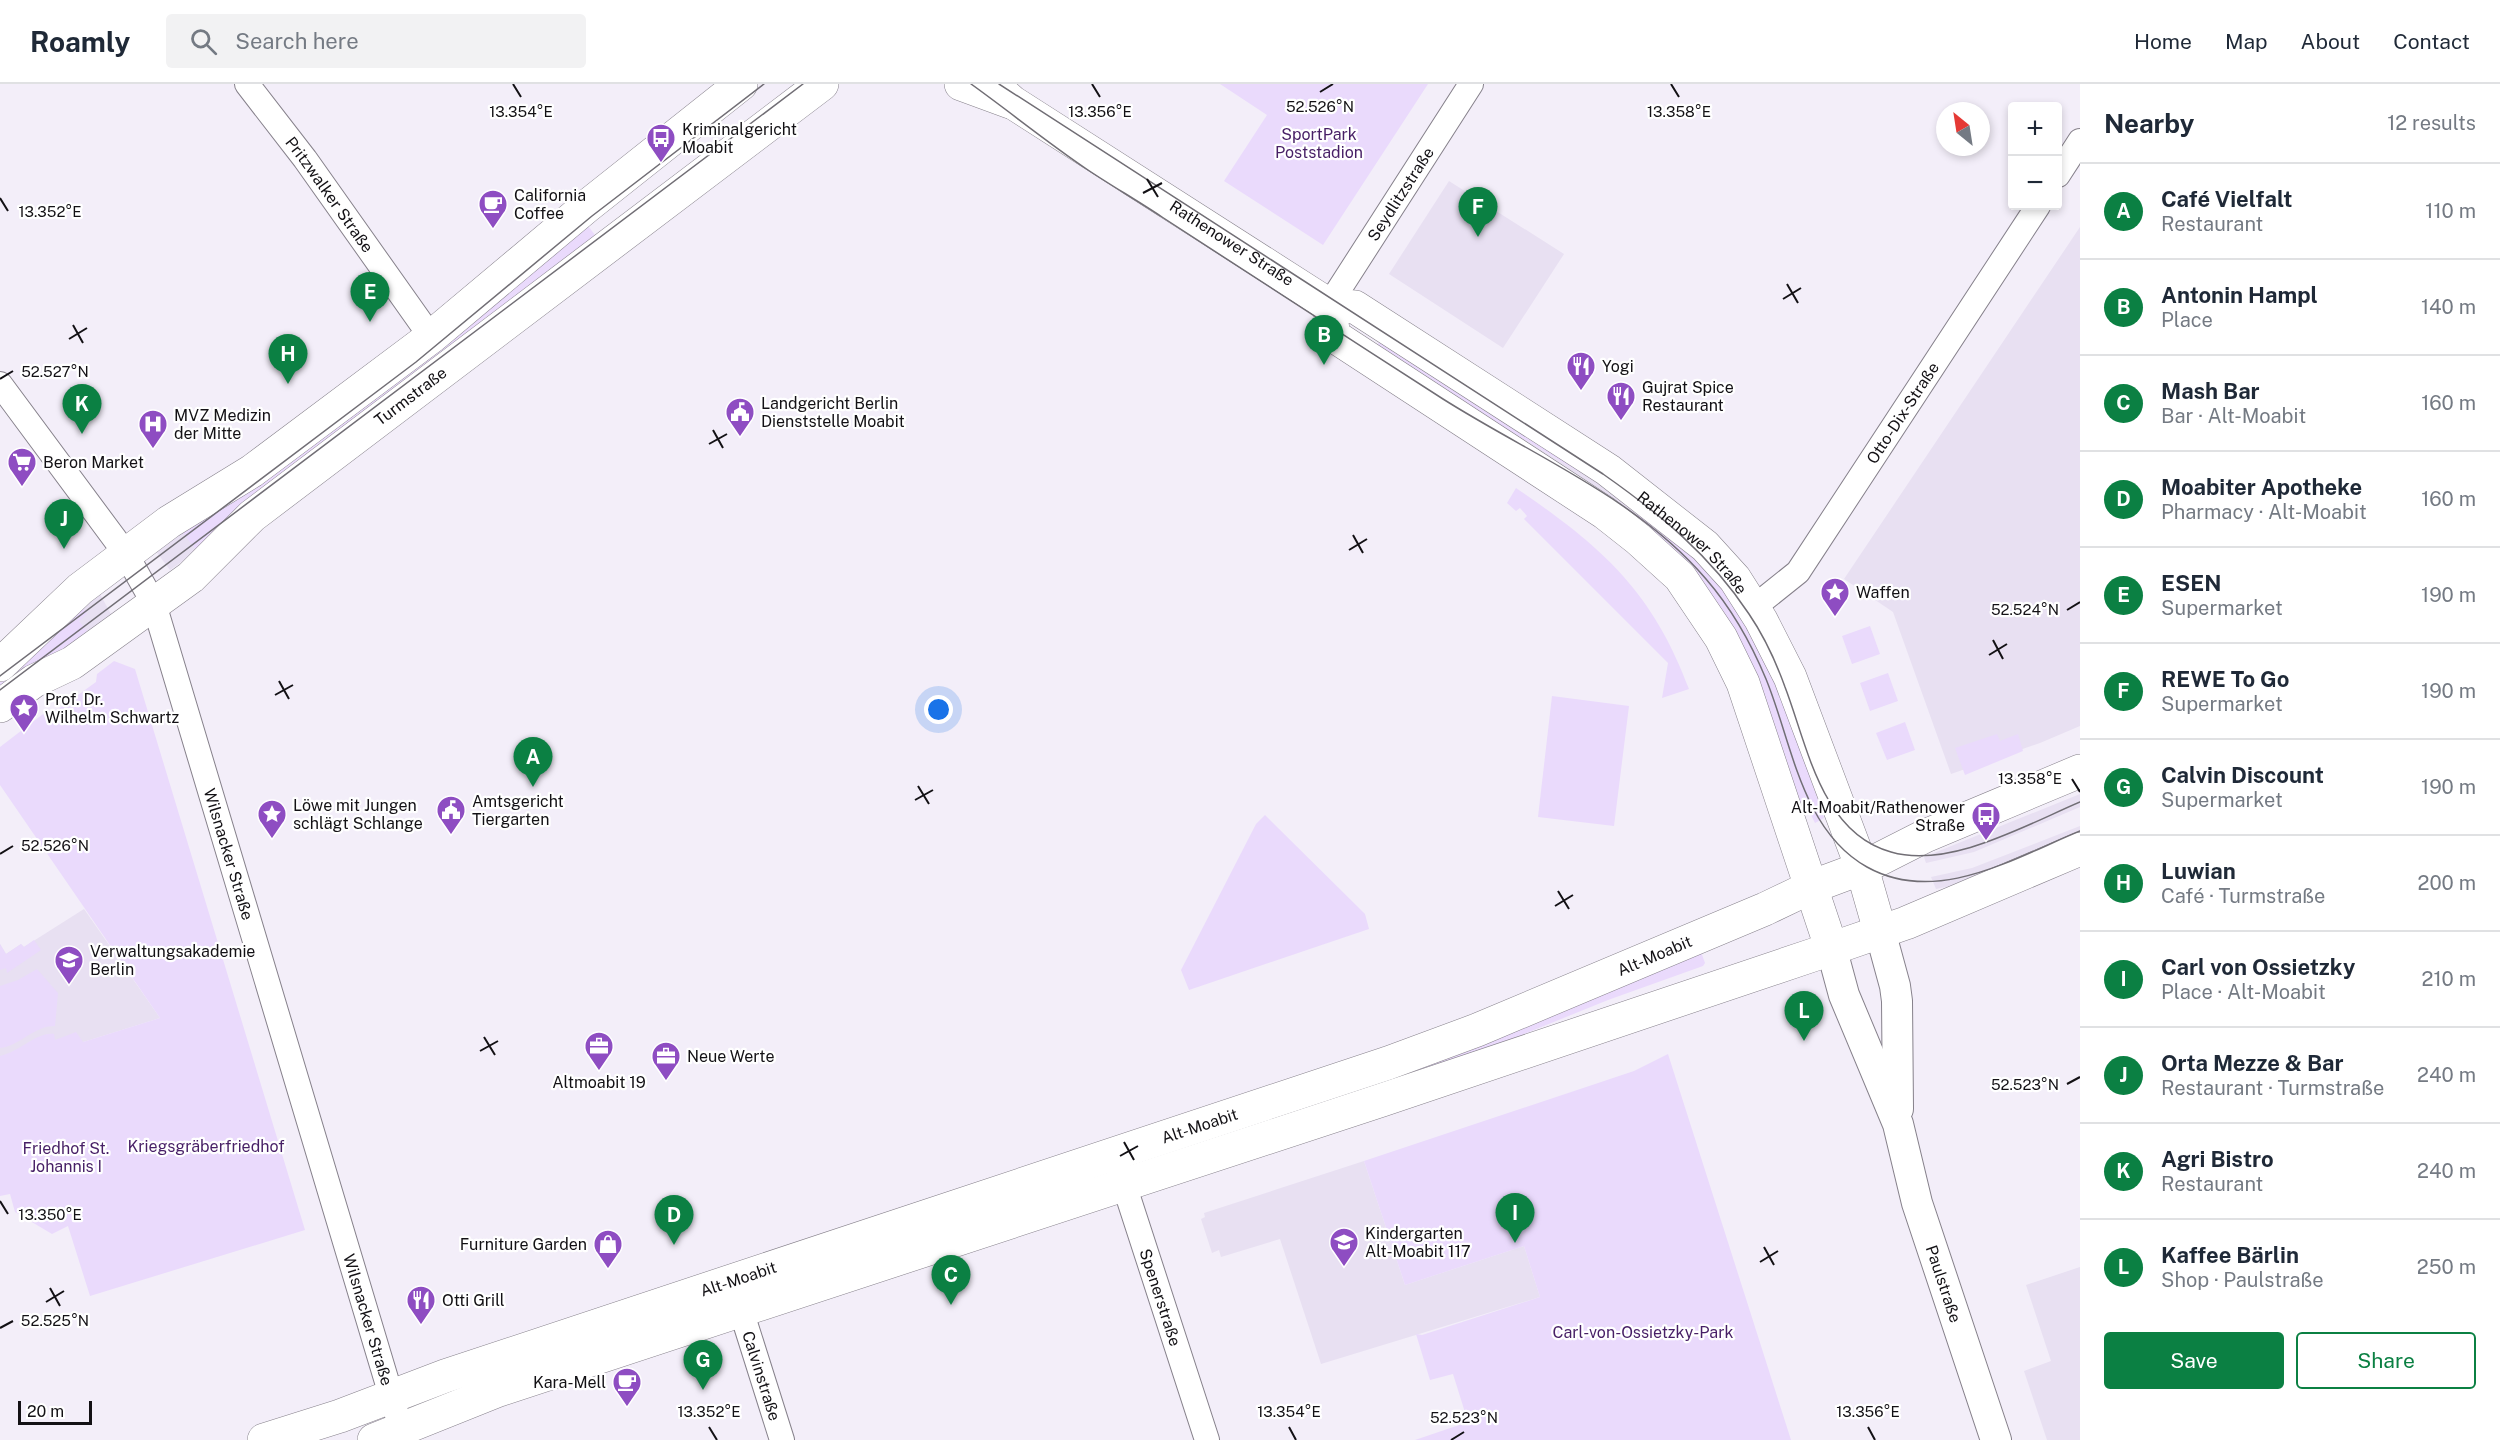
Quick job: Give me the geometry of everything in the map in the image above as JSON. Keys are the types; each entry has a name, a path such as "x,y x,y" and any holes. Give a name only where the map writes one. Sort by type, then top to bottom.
{"main road":[{"path":"0,665 76,592 168,522 252,471 431,338 586,207 741,84"},
{"name":"Turmstraße","path":"0,706 34,681 72,663 191,577 252,516 822,84"},
{"name":"Rathenower Straße","path":"961,84 1002,93 1329,305 1355,307 1608,470 1705,546 1735,579 1790,677 1862,868 1880,931"},
{"name":"Rathenower Straße","path":"1329,305 1334,336 1605,513 1680,577 1721,638 1743,683 1811,887"},
{"name":"Alt-Moabit","path":"393,1436 499,1390 741,1311 1119,1170 1437,1045 1765,909 1811,887 1862,868 1925,836 2080,771"},
{"name":"Alt-Moabit","path":"264,1440 340,1416 390,1396 1119,1170 1382,1100 1905,923 2080,849"},
{"name":"Paulstraße","path":"1811,887 1832,947"}],"street":[{"name":"Pritzwalker Straße","path":"247,84 305,159 431,338"},
{"name":"Seydlitzstraße","path":"1329,305 1471,84"},
{"path":"2062,169 2080,141"},
{"name":"Otto-Dix-Straße","path":"1753,608 1798,572 2034,210"},
{"name":"Wilsnacker Straße","path":"0,384 126,554 154,604 390,1396 393,1436"},
{"name":"Paulstraße","path":"1880,931 1897,1000 1898,1124"},
{"name":"Paulstraße","path":"1832,947 1844,995 1898,1124 1917,1203 1996,1440"},
{"name":"Spenerstraße","path":"1119,1170 1207,1440"},
{"name":"Calvinstraße","path":"741,1311 782,1440"}],"shaded area":[{"path":"1449,181 1564,254 1503,348 1389,274"},
{"path":"2080,227 2080,726 2040,743 1951,774 1893,612 1844,579"},
{"path":"1461,402 1579,472 1583,467 1642,507 1632,522"},
{"path":"203,514 197,551 170,570 155,550"},
{"path":"100,594 112,616 63,649 87,632 79,621 82,607"},
{"path":"2080,794 2080,807 1974,852 1926,863 1924,857"},
{"path":"2080,826 2080,837 1960,884 1936,889 1931,877 1972,868"},
{"name":"Verwaltungsakademie Berlin","path":"84,909 160,1018 0,1068 0,944 6,954 21,944 24,947"},
{"name":"Kindergarten Alt-Moabit 117","path":"1364,1161 1405,1285 1524,1246 1540,1297 1321,1364 1280,1239 1221,1257 1219,1250 1212,1253 1201,1219 1205,1217 1204,1213"},
{"path":"2080,1267 2080,1440 2047,1440 2024,1371 2051,1361 2026,1285"}],"green space":[{"name":"SportPark Poststadion","path":"1220,84 1428,84 1323,245 1224,181 1267,115"},
{"path":"582,218 595,235 194,565 188,557 197,551 183,533"},
{"path":"1382,338 1583,467 1579,472 1375,348"},
{"path":"1516,488 1574,530 1621,573 1658,624 1689,689 1662,698 1668,663 1524,519 1527,516 1520,508 1516,511 1507,503"},
{"path":"1642,507 1666,525 1737,605 1781,692 1824,818 1815,823 1806,805 1799,807 1764,699 1632,522"},
{"path":"76,599 87,614 79,621 87,631 0,699 0,669"},
{"path":"1870,626 1880,654 1852,664 1842,636"},
{"path":"114,661 135,669 305,1230 90,1296 68,1226 52,1234 15,1212 10,1194 0,1196 0,1056 47,1034 54,1034 55,1040 76,1032 83,1042 160,1018 0,785 0,747 43,714 46,718 96,682 97,674"},
{"path":"1888,673 1898,701 1870,711 1860,683"},
{"path":"1552,696 1629,706 1614,826 1538,817"},
{"path":"1905,722 1915,750 1887,760 1876,733"},
{"path":"1997,734 2000,741 2018,734 2023,751 1965,775 1955,748"},
{"path":"1265,815 1365,914 1369,929 1189,990 1181,970 1256,824"},
{"path":"34,940 41,950 7,973 6,968 0,970 0,944 6,954 21,944 24,947"},
{"path":"1700,949 1705,963 1703,966 1608,1000 1492,1047 1159,1162"},
{"path":"37,969 58,993 55,1026 40,1029 14,1044 0,1048 0,986 18,980"},
{"name":"Carl-von-Ossietzky-Park","path":"1668,1054 1791,1440 1415,1440 1468,1422 1453,1374 1430,1380 1416,1334 1422,1335 1540,1297 1524,1246 1405,1285 1364,1161 1634,1071"}],"tram line":[{"path":"0,676 416,362 592,216 764,84"},
{"path":"0,690 803,84"},
{"path":"971,84 1088,170 1443,399 1616,501 1678,550 1715,590 1754,652 1775,704 1801,783 1813,808 1827,831 1845,851 1867,867 1894,878 1921,882 1948,880 2002,865 2080,831"},
{"path":"999,84 1603,474 1664,520 1718,573 1754,622 1778,668 1820,784 1832,806 1848,826 1867,842 1891,852 1914,856 1937,855 1987,842 2080,802"}],"place":[{"name":"Kriminalgericht Moabit","path":"661,164"},
{"name":"California Coffee","path":"493,230"},
{"name":"REWE To Go","path":"1478,237"},
{"name":"ESEN","path":"370,322"},
{"name":"Antonin Hampl","path":"1324,365"},
{"name":"Luwian","path":"288,384"},
{"name":"Yogi","path":"1581,392"},
{"name":"Gujrat Spice Restaurant","path":"1621,422"},
{"name":"Agri Bistro","path":"82,434"},
{"name":"Landgericht Berlin Dienststelle Moabit","path":"740,438"},
{"name":"MVZ Medizin der Mitte","path":"153,450"},
{"name":"Beron Market","path":"22,488"},
{"name":"Orta Mezze & Bar","path":"64,549"},
{"name":"Waffen","path":"1835,618"},
{"name":"Prof. Dr. Wilhelm Schwartz","path":"24,734"},
{"name":"Café Vielfalt","path":"533,787"},
{"name":"Amtsgericht Tiergarten","path":"451,836"},
{"name":"Löwe mit Jungen schlägt Schlange","path":"272,840"},
{"name":"Alt-Moabit/Rathenower Straße","path":"1986,842"},
{"name":"Verwaltungsakademie Berlin","path":"69,986"},
{"name":"Kaffee Bärlin","path":"1804,1041"},
{"name":"Altmoabit 19","path":"599,1072"},
{"name":"Neue Werte","path":"666,1082"},
{"name":"Carl von Ossietzky","path":"1515,1243"},
{"name":"Moabiter Apotheke","path":"674,1245"},
{"name":"Kindergarten Alt-Moabit 117","path":"1344,1268"},
{"name":"Furniture Garden","path":"608,1270"},
{"name":"Mash Bar","path":"951,1305"},
{"name":"Otti Grill","path":"421,1326"},
{"name":"Calvin Discount","path":"703,1390"},
{"name":"Kara-Mell","path":"627,1408"}],"park label":[{"name":"Kriegsgräberfriedhof","path":"206,1146"},
{"name":"Friedhof St. Johannis I","path":"66,1157"}]}
